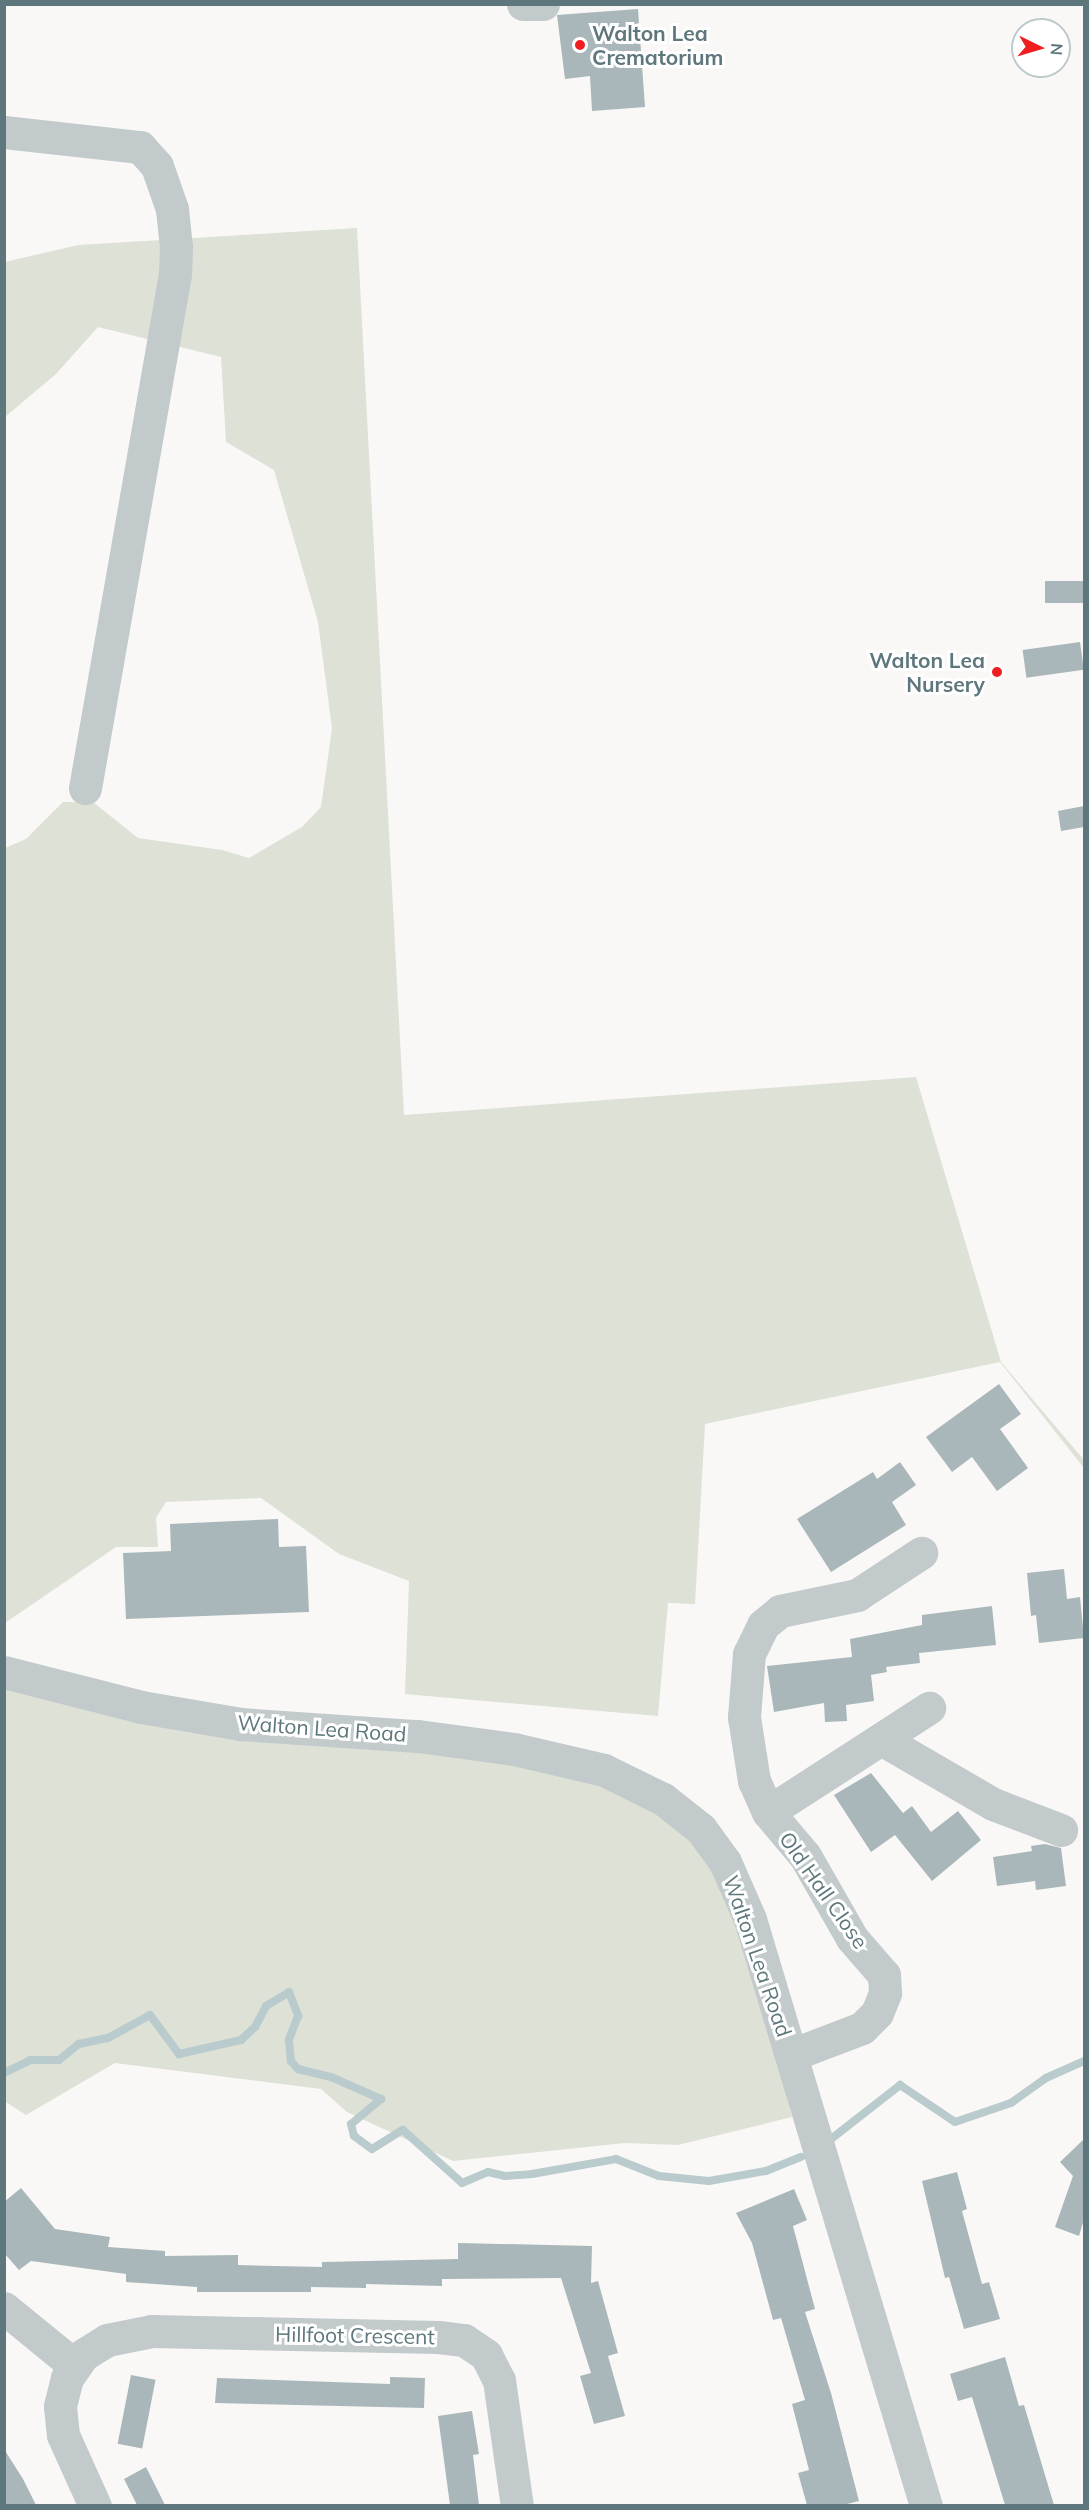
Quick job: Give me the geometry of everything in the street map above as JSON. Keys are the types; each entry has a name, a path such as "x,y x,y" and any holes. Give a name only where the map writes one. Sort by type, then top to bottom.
{"street":[{"path":"523,4 543,4"},
{"path":"4,132 140,147 157,166 171,209 176,247 175,274 85,788"},
{"name":"Old Hall Close","path":"791,2055 862,2028 881,2003 884,1975 852,1938 805,1856 768,1812 754,1781 746,1749 745,1681 754,1638 780,1611 857,1595 921,1553"},
{"name":"Walton Lea Road","path":"4,1672 141,1707 218,1720 418,1736 514,1749 614,1775 663,1799 701,1830 725,1862 750,1919 926,2505"},
{"name":"Old Hall Close","path":"768,1812 929,1708"},
{"path":"881,1739 993,1804 1061,1830"},
{"path":"4,2308 74,2365 63,2392 60,2420 95,2505"},
{"name":"Hillfoot Crescent","path":"74,2365 107,2340 136,2332 438,2337 464,2340 486,2355 500,2380 517,2505"}],"shaded area":[{"path":"357,228 404,1115 916,1077 1001,1362 1084,1460 1084,1468 1000,1362 705,1424 695,1604 668,1603 658,1716 405,1694 409,1581 339,1554 261,1498 166,1502 156,1518 158,1547 116,1547 5,1623 5,848 26,839 63,802 93,802 138,838 222,850 249,858 302,827 321,807 332,728 318,622 274,470 226,442 221,357 98,327 56,374 5,417 5,262 78,245"},
{"path":"4,1672 604,1770 725,1862 792,2117 678,2145 625,2143 453,2161 347,2112 321,2089 115,2063 26,2115 4,2101"}],"building":[{"path":"638,9 645,107 592,111 590,76 565,79 557,15"},
{"path":"1045,581 1084,581 1084,603 1045,603"},
{"path":"1080,642 1084,670 1026,678 1023,650"},
{"path":"1084,806 1084,827 1061,831 1058,811"},
{"path":"999,1384 1021,1414 1000,1429 1028,1468 997,1491 972,1457 952,1472 926,1437"},
{"path":"900,1462 916,1485 892,1502 906,1525 831,1572 797,1519 873,1472 877,1479"},
{"path":"278,1519 279,1547 306,1546 309,1612 126,1619 123,1553 171,1551 170,1524"},
{"path":"1064,1569 1067,1599 1080,1597 1084,1638 1039,1643 1036,1615 1031,1616 1027,1573"},
{"path":"992,1606 996,1645 919,1653 920,1663 886,1667 887,1672 871,1675 874,1701 846,1705 847,1721 825,1722 824,1703 774,1712 767,1666 852,1657 850,1639 922,1625 922,1615"},
{"path":"871,1773 903,1813 912,1806 931,1832 958,1811 981,1840 932,1881 895,1835 871,1852 834,1795"},
{"path":"1045,1844 1061,1848 1066,1886 1036,1890 1035,1881 997,1886 993,1857 1032,1851 1031,1846"},
{"path":"1084,2139 1084,2219 1079,2236 1055,2227 1073,2176 1060,2162"},
{"path":"957,2172 967,2209 962,2211 982,2284 989,2282 1000,2319 964,2329 949,2277 945,2278 922,2181"},
{"path":"21,2188 55,2229 110,2237 108,2247 165,2251 165,2256 238,2255 238,2265 322,2267 322,2262 458,2259 458,2243 592,2246 591,2283 598,2281 618,2353 608,2356 625,2416 594,2424 580,2376 591,2373 561,2278 442,2279 442,2286 366,2284 366,2288 311,2287 311,2292 197,2292 197,2287 126,2282 126,2274 31,2261 19,2270 4,2253 4,2202"},
{"path":"794,2189 807,2220 793,2226 815,2309 805,2312 831,2393 859,2501 843,2505 807,2505 798,2473 809,2470 792,2404 805,2400 781,2318 773,2320 752,2243 736,2213"},
{"path":"1005,2357 1019,2406 1024,2405 1054,2505 1005,2505 972,2397 958,2401 950,2374"},
{"path":"131,2375 156,2380 142,2448 118,2444"},
{"path":"390,2377 425,2378 424,2408 215,2403 217,2378 390,2384"},
{"path":"472,2411 479,2454 473,2455 479,2505 450,2505 438,2416"},
{"path":"4,2449 23,2479 36,2505 4,2505"},
{"path":"146,2467 165,2505 137,2505 124,2479"}],"waterway":[{"path":"4,2073 31,2060 59,2060 79,2044 108,2038 150,2015 179,2054 241,2040 255,2027 266,2006 289,1992 298,2016 289,2040 291,2061 298,2069 331,2077 381,2099 351,2124 354,2136 372,2149 403,2130 462,2183 488,2172 505,2176 532,2174 616,2159 659,2176 709,2181 766,2171 801,2157"},
{"path":"831,2139 900,2085 955,2122 1011,2103 1046,2078 1084,2061"}],"place":[{"name":"Walton Lea Crematorium","path":"580,45"},
{"name":"Walton Lea Nursery","path":"997,672"}]}
